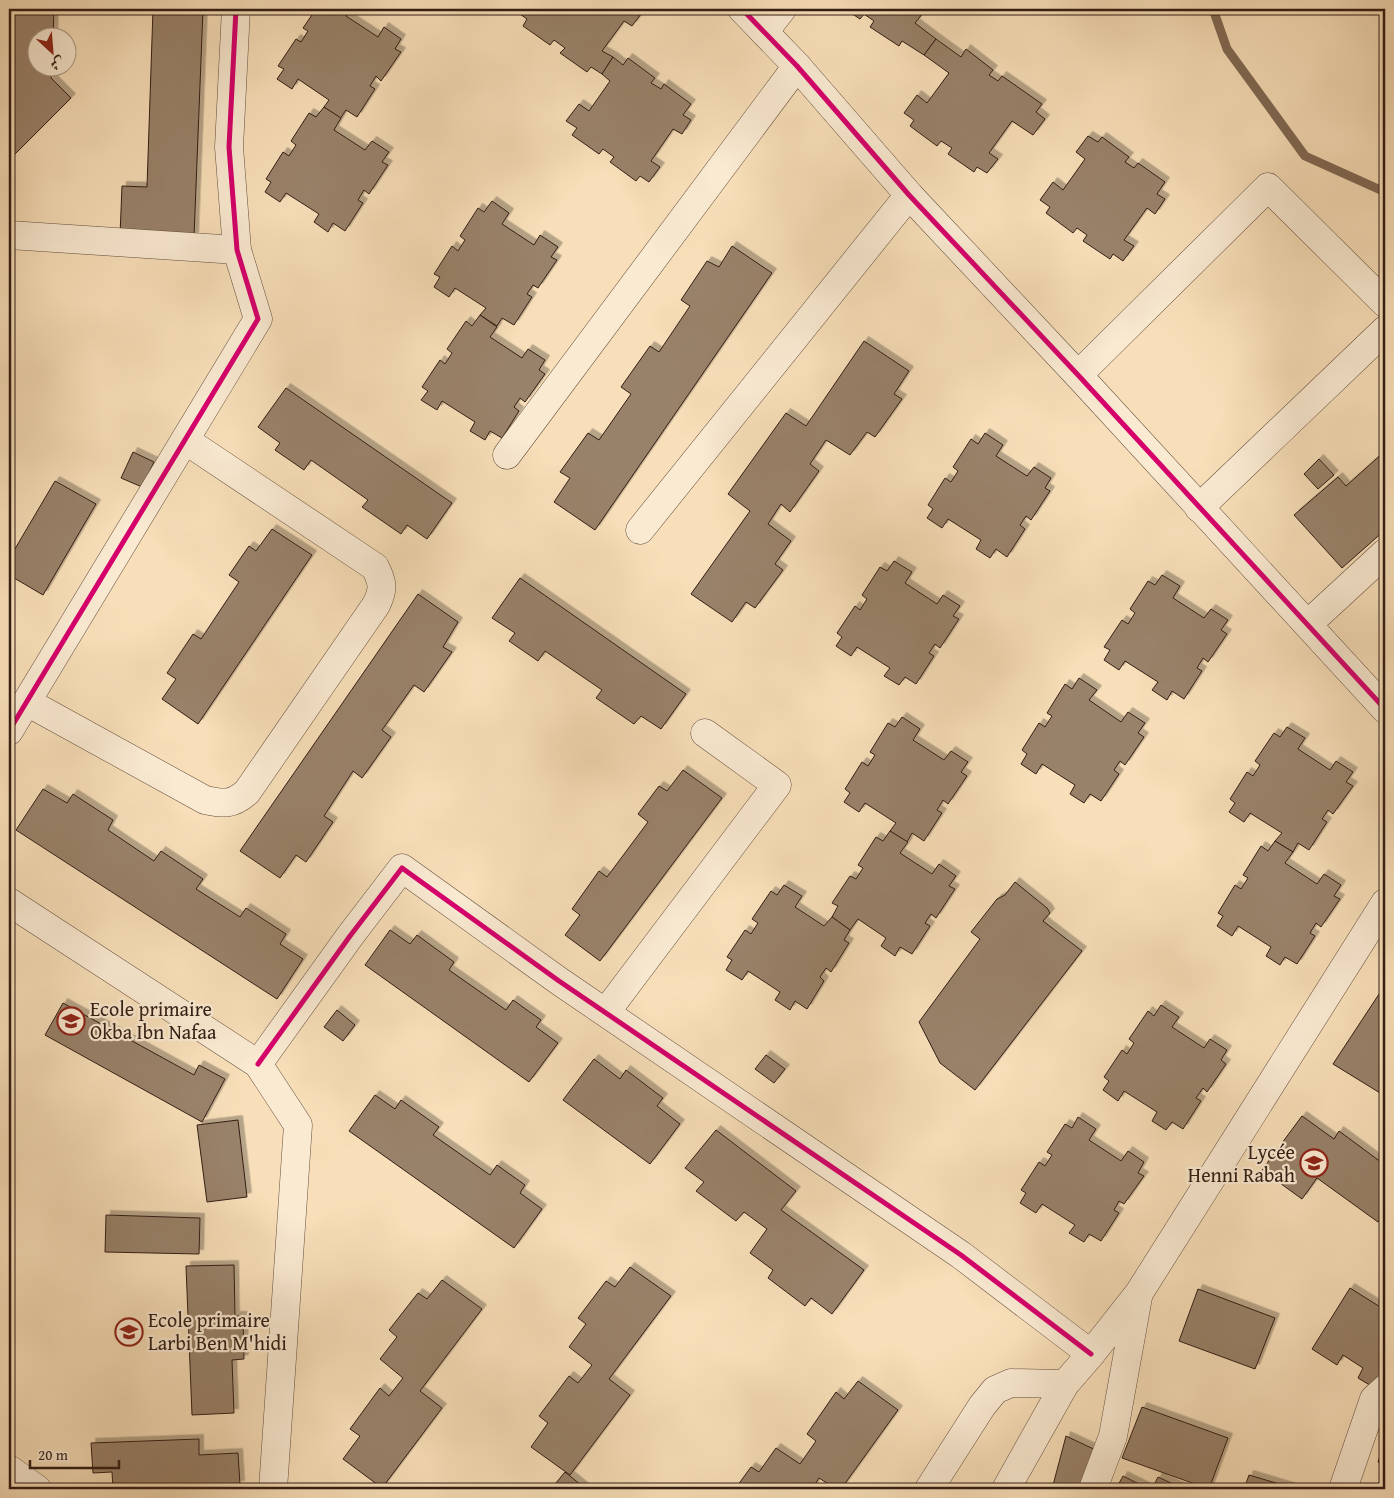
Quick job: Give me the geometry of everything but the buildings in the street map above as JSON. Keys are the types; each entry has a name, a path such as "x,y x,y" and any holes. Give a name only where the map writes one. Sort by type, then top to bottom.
{"street":[{"path":"9,731 258,319 237,250 229,147 236,9"},
{"path":"742,9 797,66 909,195 1078,375 1198,508 1308,624 1385,709"},
{"path":"764,32 782,9"},
{"path":"507,455 797,66"},
{"path":"1078,375 1268,187 1385,303"},
{"path":"640,530 909,195"},
{"path":"9,235 237,250"},
{"path":"1198,508 1385,330"},
{"path":"27,702 205,800 224,804 238,800 247,792 376,605 381,594 382,581 375,567 185,440"},
{"path":"1308,624 1385,553"},
{"path":"606,1012 777,785 705,733"},
{"path":"258,1064 350,936 402,868 559,981 961,1255 1091,1354"},
{"path":"9,902 258,1064 298,1125 273,1489"},
{"path":"1006,1489 1065,1384 1139,1293 1385,903"},
{"path":"1093,1489 1114,1436 1139,1293"},
{"path":"929,1489 982,1406 995,1390 1011,1383 1065,1384"},
{"path":"1343,1489 1374,1399 1385,1390"},
{"path":"9,1469 37,1489"}],"waterway":[{"path":"1213,9 1227,49 1305,156 1385,192"}],"cycle path":[{"path":"9,731 258,319 237,250 229,147 236,9"},
{"path":"742,9 797,66 909,195 1078,375 1385,709"},
{"path":"258,1064 350,936 402,868 559,981 961,1255 1091,1354"}],"place":[{"name":"Ecole primaire Okba Ibn Nafaa","path":"71,1021"},
{"name":"Lycée Henni Rabah","path":"1314,1163"},
{"name":"Ecole primaire Larbi Ben M'hidi","path":"129,1332"}]}
